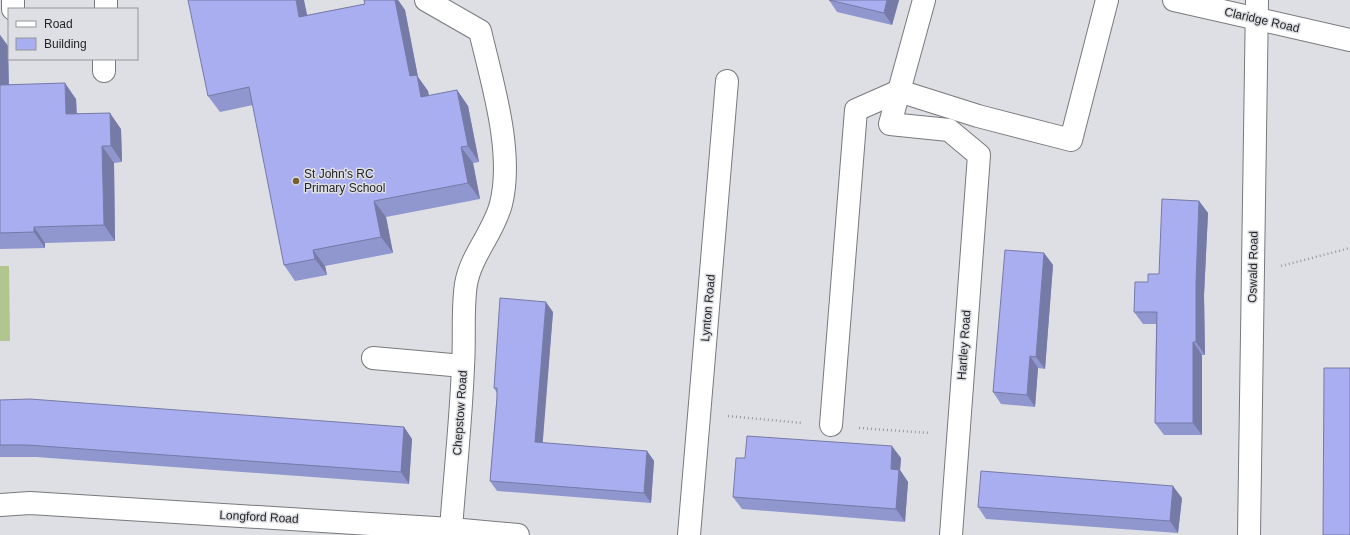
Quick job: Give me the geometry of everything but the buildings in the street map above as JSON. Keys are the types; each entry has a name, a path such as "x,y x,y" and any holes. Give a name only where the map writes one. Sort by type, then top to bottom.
{"street":[{"name":"Chepstow Road","path":"426,0 480,31 500,127 505,163 505,183 501,205 470,269 465,297 463,366 451,529"},
{"path":"899,91 924,0"},
{"path":"831,425 856,110 899,91 978,116 1071,140 1107,0"},
{"name":"Claridge Road","path":"1174,0 1257,10 1350,40"},
{"name":"Oswald Road","path":"1249,535 1257,10"},
{"name":"Lynton Road","path":"689,535 727,81"},
{"name":"Hartley Road","path":"899,91 890,124 949,130 979,155 951,535"},
{"path":"372,358 463,366"},
{"name":"Longford Road","path":"0,505 38,504 451,529 518,535"}],"path":[{"path":"1253,273 1350,248"}],"green space":[{"path":"0,266 9,266 10,341 0,341"}],"place":[{"name":"St John's RC Primary School","path":"296,181"}]}
